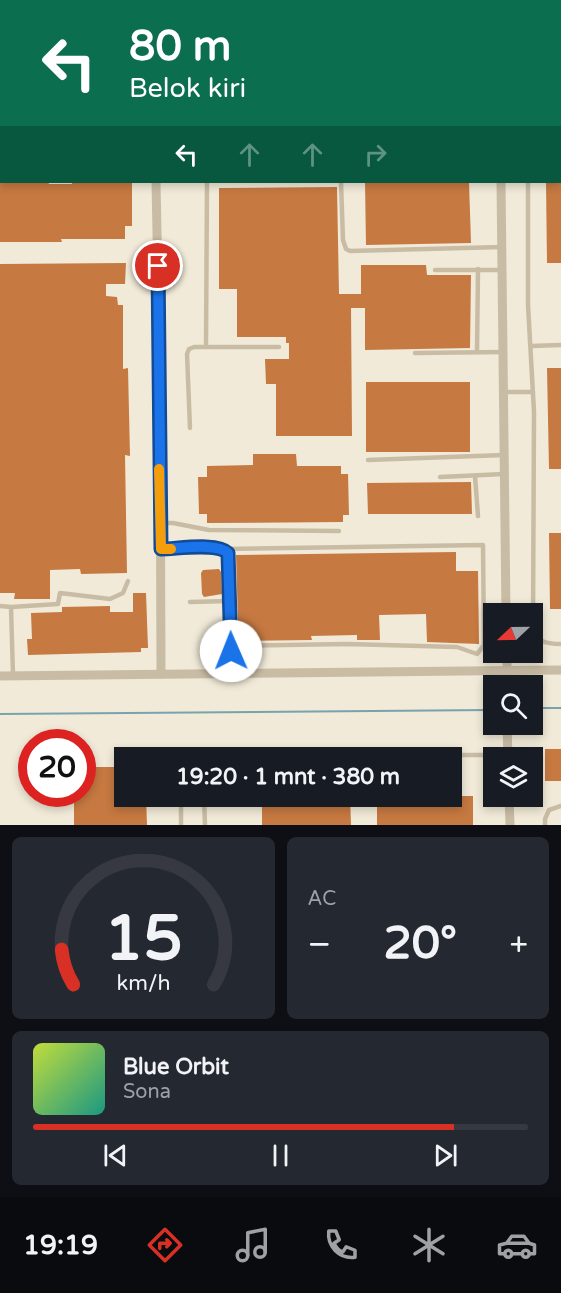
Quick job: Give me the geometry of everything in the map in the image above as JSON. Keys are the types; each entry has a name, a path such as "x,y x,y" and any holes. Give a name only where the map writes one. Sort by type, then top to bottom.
{"street":[{"path":"156,183 160,382 161,674"},
{"path":"501,183 506,603"},
{"path":"507,663 507,675"},
{"path":"0,676 561,670"},
{"path":"509,807 510,825"}],"lane":[{"path":"206,347 207,183"},
{"path":"341,183 343,240 346,249 357,251 502,247"},
{"path":"528,183 528,305 533,392 533,625 536,637 540,641 547,644 561,644"},
{"path":"435,270 502,270"},
{"path":"477,352 478,270"},
{"path":"531,346 561,345"},
{"path":"190,428 187,354 189,349 194,347 279,347"},
{"path":"415,353 504,352"},
{"path":"504,392 533,392"},
{"path":"368,460 504,455"},
{"path":"440,477 504,474"},
{"path":"475,476 478,516"},
{"path":"160,523 209,530 339,531"},
{"path":"161,549 483,545 484,645 477,654 457,647 347,644 231,648 228,553 224,549"},
{"path":"0,606 58,604 60,593 111,598 123,593 128,581"},
{"path":"190,602 230,601"},
{"path":"11,607 13,675"},
{"path":"462,756 483,756"},
{"path":"545,825 549,810 561,806"},
{"path":"181,807 182,825"},
{"path":"204,807 205,825"}],"building":[{"path":"0,183 132,183 132,226 125,226 125,239 0,242"},
{"path":"365,183 469,183 471,243 366,245"},
{"path":"546,183 561,183 561,263 547,263"},
{"path":"337,187 339,294 361,294 361,265 426,265 427,275 471,275 470,348 365,350 365,308 351,308 352,436 276,436 276,384 266,384 265,359 289,359 289,343 286,343 286,337 237,337 237,289 219,289 219,188"},
{"path":"126,263 125,284 106,284 106,296 117,297 118,305 123,305 123,369 128,368 130,456 125,455 127,573 81,574 80,569 50,570 50,599 14,599 15,593 0,593 0,264"},
{"path":"547,368 561,368 561,469 549,469"},
{"path":"366,382 470,382 470,452 366,452"},
{"path":"253,454 296,454 297,466 341,466 341,474 348,474 349,515 343,515 343,522 207,523 207,514 199,514 198,477 207,477 207,466 253,465"},
{"path":"471,482 472,514 368,514 367,483"},
{"path":"549,533 561,533 561,609 550,609"},
{"path":"456,552 456,571 478,571 479,644 427,642 426,614 379,615 380,640 357,640 357,635 311,636 312,640 243,641 243,623 238,623 236,555"},
{"path":"219,569 222,594 204,597 201,573 203,570"},
{"path":"133,593 146,593 148,648 141,648 141,652 28,655 27,639 32,639 31,613 62,612 62,607 110,606 110,612 133,612"},
{"path":"545,749 561,749 561,781 545,781"},
{"path":"96,767 114,767 114,807 146,807 147,825 74,825 74,807 96,807"},
{"path":"462,796 473,796 473,825 377,825 377,807 462,807"},
{"path":"262,807 350,807 351,825 262,825"}],"waterway":[{"path":"543,708 561,708"},
{"path":"0,714 483,710"}],"slow traffic":[{"path":"159,469 161,549 171,549"}],"route":[{"path":"158,266 161,549 211,548 224,549 228,553 231,651"}]}
